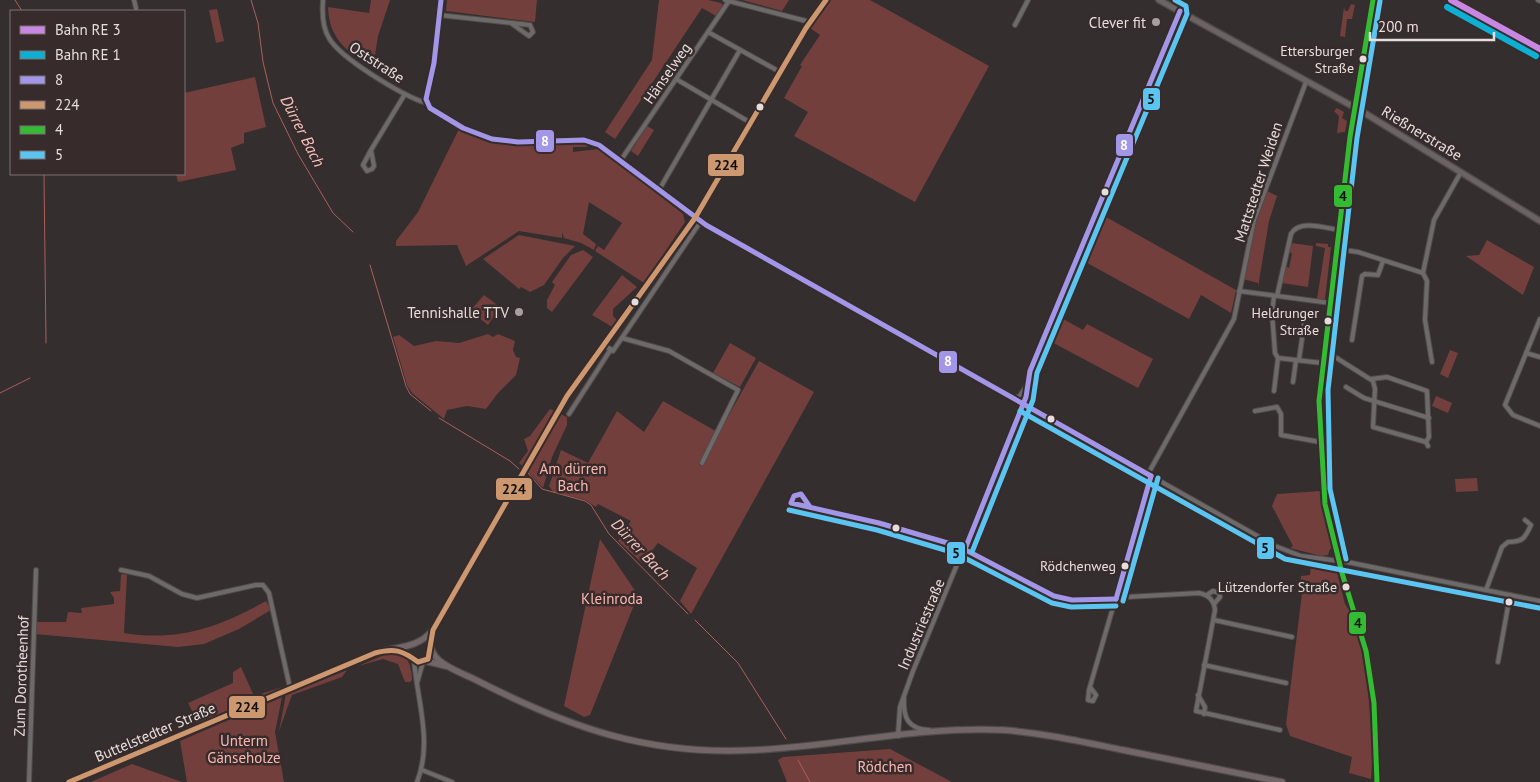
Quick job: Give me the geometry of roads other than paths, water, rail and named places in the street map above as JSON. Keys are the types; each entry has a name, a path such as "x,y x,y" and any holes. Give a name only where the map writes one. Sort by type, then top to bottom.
{"main road":[{"path":"451,668 422,642 433,630 556,414 695,218 810,22 826,0"},
{"path":"425,661 430,650 433,630"},
{"name":"Buttelstedter Straße","path":"69,782 376,653 422,642"},
{"path":"412,657 414,645"},
{"path":"390,649 451,668 562,721 600,734 653,746 698,751 742,751 949,731 1003,730 1046,735 1282,782"}],"street":[{"path":"134,0 136,8"},
{"name":"Oststraße","path":"323,0 324,26 334,46 346,57 405,94 426,103 430,108 463,128 484,137 518,142 584,140 599,145 695,218 1149,475 1288,552 1339,561"},
{"path":"426,103 434,63 441,0"},
{"path":"1015,25 1028,0"},
{"name":"Rießnerstraße","path":"1160,0 1354,108 1540,221"},
{"path":"1372,0 1354,108 1322,363 1320,442 1325,504 1339,561 1368,660 1376,727 1377,782"},
{"path":"730,1 810,22"},
{"name":"Hänselweg","path":"623,157 730,1"},
{"name":"Industriestraße","path":"1014,398 1024,392 1040,346 1180,11"},
{"path":"439,15 530,25 532,32 529,36 525,35 511,23"},
{"path":"708,32 780,72"},
{"path":"659,190 740,50"},
{"path":"676,78 751,123"},
{"name":"Mattstedter Weiden","path":"1239,291 1254,220 1306,82"},
{"path":"371,150 374,166 367,171 363,165 371,150 405,94"},
{"path":"1423,273 1434,220 1461,172"},
{"path":"604,345 613,351 701,221"},
{"path":"1274,391 1278,358 1275,353 1272,313 1291,234 1295,229 1302,226 1339,230"},
{"path":"1337,249 1358,252 1423,273 1427,279 1425,320 1432,362"},
{"path":"1352,340 1362,276 1365,274 1378,275 1383,261"},
{"path":"1090,687 1149,475 1234,318 1239,291 1330,303"},
{"path":"1293,382 1305,317"},
{"path":"1540,320 1506,399 1506,407 1513,415 1540,426"},
{"path":"622,338 669,351 738,390 702,463"},
{"path":"569,414 611,349"},
{"path":"1324,350 1372,379 1387,377 1425,389 1428,395 1427,444 1373,427 1375,389 1372,379"},
{"path":"1526,352 1540,357"},
{"path":"1278,358 1322,363"},
{"name":"Industriestraße","path":"898,736 898,714 904,694 1024,404 1027,384"},
{"path":"1346,387 1374,401 1428,418"},
{"path":"1255,411 1279,408 1281,414 1281,436 1320,442"},
{"path":"810,507 798,493 794,496 791,503 920,534 965,549 1054,596 1072,600 1198,593 1207,595 1214,604 1214,620 1196,711 1280,730"},
{"path":"1486,590 1502,547 1508,542 1519,542 1525,538 1531,525 1525,520"},
{"path":"1339,561 1540,601"},
{"name":"Zum Dorotheenhof","path":"29,782 36,570"},
{"path":"121,570 149,576 182,594 197,598 263,585 269,593 290,688"},
{"path":"1207,595 1214,591 1219,593 1220,597 1214,604"},
{"path":"1498,662 1510,595"},
{"path":"1214,620 1292,636"},
{"path":"412,657 425,740 422,770 417,782"},
{"path":"416,685 425,661"},
{"path":"1204,665 1286,683"},
{"path":"904,694 905,718 910,724 918,728 949,731"},
{"path":"1198,695 1205,707 1204,714"},
{"path":"422,770 452,782"}],"waterway":[{"path":"15,0 21,10"},
{"name":"Dürrer Bach","path":"251,0 258,23 263,62 273,103 298,154 333,213 353,232"},
{"path":"44,175 46,343"},
{"name":"Dürrer Bach","path":"370,265 406,386 410,394 431,411"},
{"path":"0,393 30,378"},
{"name":"Dürrer Bach","path":"439,418 510,461 519,469"},
{"name":"Dürrer Bach","path":"528,473 542,489 585,501 591,505 609,534 688,614"},
{"path":"517,495 525,483"},
{"name":"Dürrer Bach","path":"695,620 738,663 786,739"},
{"name":"Dürrer Bach","path":"798,760 810,782"}],"place":[{"name":"Clever fit","path":"1156,22"},
{"name":"Ettersburger Straße","path":"1363,59"},
{"name":"Tennishalle TTV","path":"519,312"},
{"name":"Heldrunger Straße","path":"1328,321"},
{"name":"Rödchenweg","path":"1125,566"},
{"name":"Lützendorfer Straße","path":"1346,587"}],"park label":[{"name":"Am dürren Bach","path":"573,476"},
{"name":"Kleinroda","path":"612,598"},
{"name":"Unterm Gänseholze","path":"244,748"},
{"name":"Rödchen","path":"885,766"}]}
